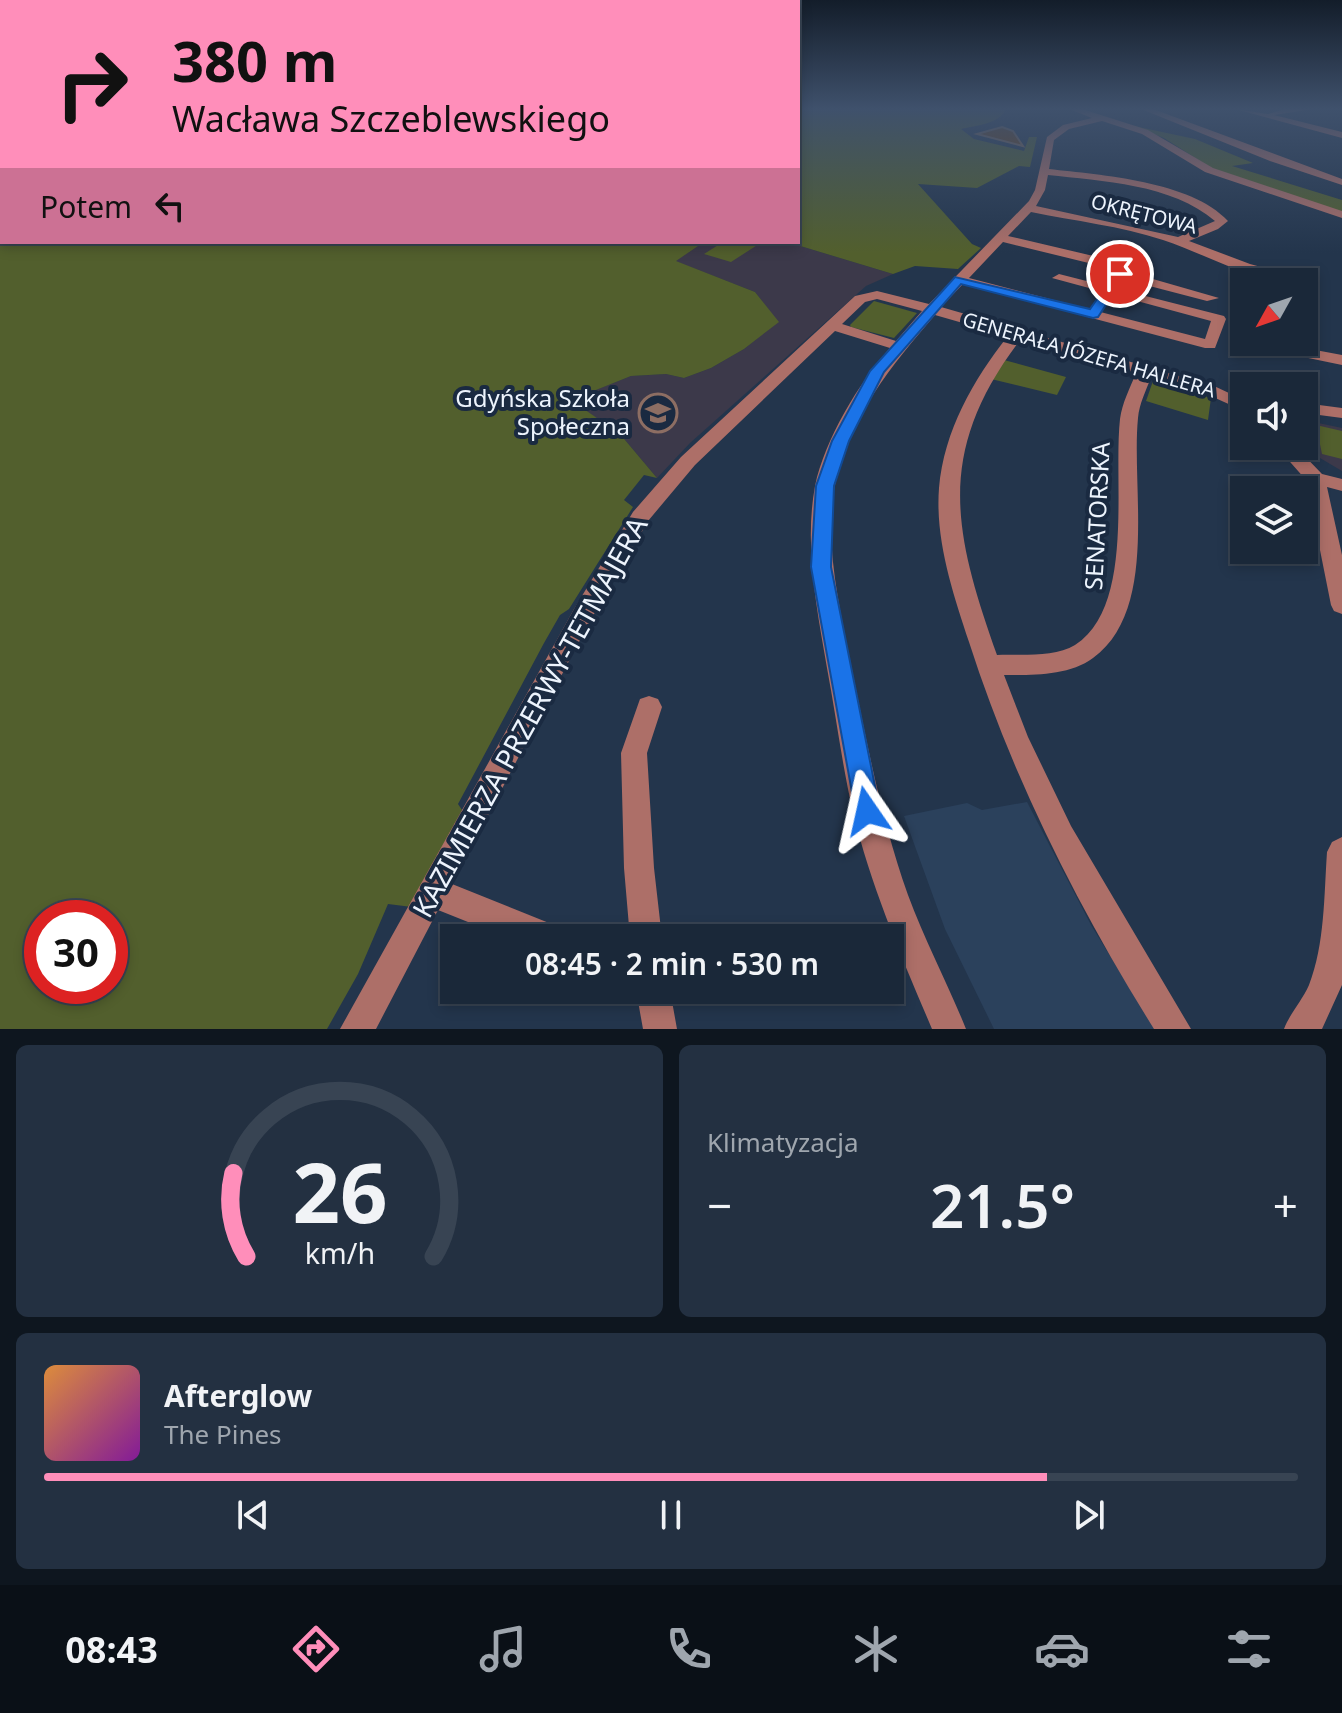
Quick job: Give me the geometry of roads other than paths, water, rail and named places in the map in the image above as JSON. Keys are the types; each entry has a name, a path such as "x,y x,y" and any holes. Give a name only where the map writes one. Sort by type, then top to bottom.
{"street":[{"path":"949,1029 894,899 867,811 821,567 824,497 832,462 864,391 931,309 1030,208 1040,190 1046,157"},
{"path":"1188,157 1209,170 1342,215"},
{"path":"1269,157 1342,182"},
{"path":"1044,171 1143,185 1210,211 1222,221 1180,241"},
{"name":"OKRĘTOWA","path":"1030,208 1180,241 1249,268"},
{"path":"1002,238 1114,265 1120,274 1212,298"},
{"path":"1093,314 1120,274"},
{"path":"959,279 1210,345 1219,319 1059,278"},
{"name":"KAZIMIERZA PRZERWY-TETMAJERA","path":"357,1029 582,615 640,517 697,452 860,299 869,296 931,309"},
{"name":"GENERAŁA JÓZEFA HALLERA","path":"931,309 1230,398"},
{"path":"834,326 898,346"},
{"path":"1017,334 993,363 969,410 953,462 949,487 953,547 961,583 987,665 1051,822 1117,942 1174,1029"},
{"path":"1318,356 1342,360"},
{"name":"SENATORSKA","path":"987,665 1067,658 1085,651 1099,640 1111,622 1125,581 1129,415 1145,371"},
{"path":"1318,410 1342,413"},
{"path":"1298,460 1313,476"},
{"path":"1318,479 1342,485"},
{"path":"1318,492 1342,605"},
{"path":"645,924 634,753 649,707"},
{"path":"1301,1029 1315,1011 1326,987 1333,953 1342,852"},
{"path":"432,892 513,924"},
{"path":"656,1004 660,1029"}],"place":[{"name":"Gdyńska Szkoła Społeczna","path":"658,413"}]}
